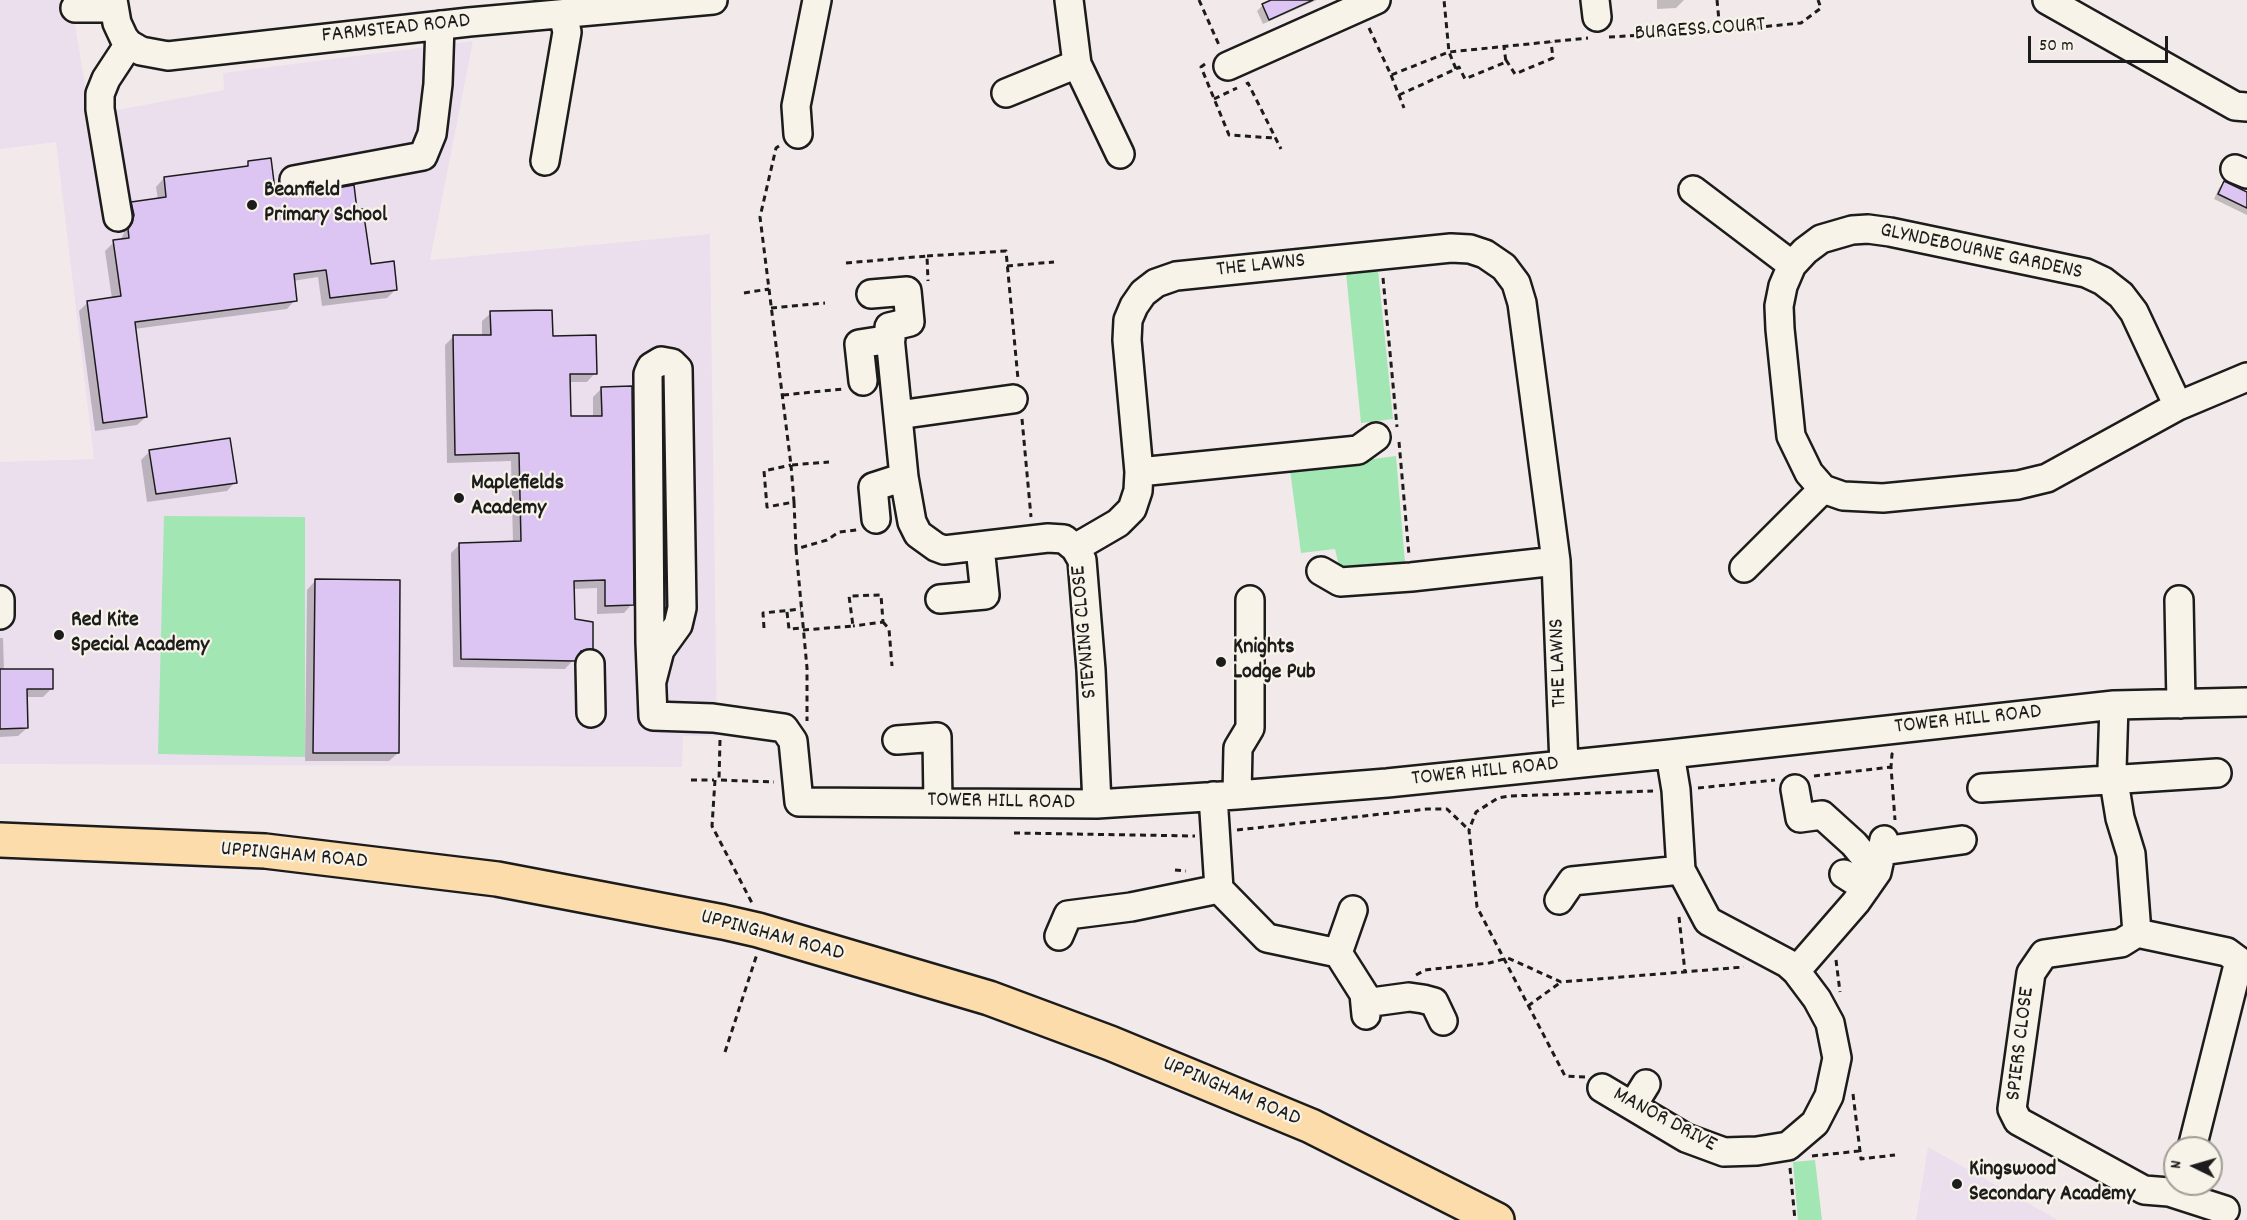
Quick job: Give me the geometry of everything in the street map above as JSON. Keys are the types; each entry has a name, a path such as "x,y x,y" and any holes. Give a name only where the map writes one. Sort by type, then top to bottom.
{"highway":[{"name":"UPPINGHAM ROAD","path":"0,840 265,851 485,877 712,919 761,931 989,998 1110,1042 1311,1126 1497,1220"}],"street":[{"name":"FARMSTEAD ROAD","path":"129,44 141,51 168,56 440,25 468,11 563,14 641,4 713,0"},
{"path":"798,134 796,106 817,0"},
{"path":"1069,0 1077,63 1120,154"},
{"path":"2047,0 2235,106 2247,107"},
{"path":"75,8 114,4 119,30 129,44 106,79 100,94 100,109 118,217"},
{"path":"1225,59 1368,4"},
{"path":"545,161 567,32 563,14"},
{"path":"294,180 423,156 432,134 438,84 440,25"},
{"path":"1006,93 1077,63"},
{"path":"1693,190 1792,265"},
{"name":"GLYNDEBOURNE GARDENS","path":"1823,489 1809,473 1791,436 1779,306 1783,286 1792,265 1805,251 1821,239 1852,230 1868,229 1913,236 2086,273 2103,281 2121,295 2134,312 2178,406"},
{"name":"THE LAWNS","path":"1075,548 1118,523 1131,509 1138,491 1139,472 1127,340 1128,320 1143,293 1156,283 1176,276 1451,248 1470,249 1485,254 1504,267 1516,283 1522,303 1556,561 1563,765"},
{"path":"857,385 859,344 890,333 910,322 907,291 871,294"},
{"name":"STEYNING CLOSE","path":"890,333 904,477 912,522 918,534 944,550 1064,539 1075,548 1082,560 1091,670 1097,804"},
{"path":"652,681 660,650 678,625 682,608 678,369 672,363 662,361 651,367 648,374 650,642 653,716 713,718 796,727"},
{"path":"1743,568 1823,489 1843,496 1864,499 2018,485 2047,478 2178,406 2247,377"},
{"path":"898,415 1017,399"},
{"path":"1139,472 1358,450 1376,437"},
{"path":"867,524 873,487 904,477"},
{"path":"940,600 985,595 980,547"},
{"path":"1321,571 1340,582 1411,577 1556,561"},
{"path":"0,600 0,615"},
{"path":"1250,600 1250,728 1238,748 1216,834 1219,889 1268,938 1338,953 1364,994 1365,1009 1408,997 1434,1002 1443,1021"},
{"path":"2179,600 2181,704"},
{"path":"590,664 591,713"},
{"name":"TOWER HILL ROAD","path":"796,727 793,741 799,802 1097,804 1387,783 2114,705 2247,702"},
{"path":"2114,705 2112,769 2120,818 2131,854 2137,933 2243,955 2195,1136"},
{"path":"897,740 937,737 938,803"},
{"path":"1670,754 1676,790 1682,870 1708,921 1792,967 1817,999 1830,1023 1837,1058 1829,1096 1815,1123 1789,1152"},
{"path":"1982,788 2217,773"},
{"path":"1795,789 1800,818 1822,815 1854,844 1871,865"},
{"path":"1792,967 1871,865 1962,840"},
{"path":"1564,882 1682,870"},
{"path":"1059,936 1068,915 1131,907 1219,889"},
{"path":"1338,953 1353,910"},
{"name":"SPIERS CLOSE","path":"2137,933 2121,943 2044,954 2031,972 2012,1108 2018,1121 2144,1190 2163,1189"},
{"name":"MANOR DRIVE","path":"1602,1088 1639,1095 1686,1138 1724,1152 1789,1152"},
{"name":"SPIERS CLOSE","path":"2194,1196 2225,1210"}],"path":[{"path":"1198,0 1225,59 1201,67 1229,135 1274,138"},
{"path":"1444,0 1449,52 1456,69"},
{"path":"1717,0 1720,31"},
{"name":"BURGESS COURT","path":"1391,75 1449,52 1551,42 1595,23 1720,31 1801,23 1821,8 1818,0"},
{"path":"1368,4 1404,108"},
{"path":"1505,58 1515,74 1553,58 1551,42"},
{"path":"1399,95 1459,67 1465,79 1506,62 1504,46"},
{"path":"1214,99 1248,83 1281,149"},
{"path":"796,727 807,668 791,465 760,217 776,148 798,134"},
{"path":"927,256 1006,251 1017,399 1034,540"},
{"path":"1381,255 1411,577"},
{"path":"1007,266 1054,262"},
{"path":"744,293 769,289"},
{"path":"771,308 825,303"},
{"path":"783,395 857,385"},
{"path":"794,502 767,507 764,471 791,465 829,462"},
{"path":"796,549 827,540 839,532 867,524"},
{"path":"853,626 849,596 881,595 883,622 889,629 892,666"},
{"path":"764,628 763,613 801,609"},
{"path":"787,611 789,629 883,622"},
{"path":"713,718 720,731 712,826 760,921 761,931 725,1052"},
{"path":"1871,865 1897,839 1892,754 1904,752"},
{"path":"691,780 797,783"},
{"path":"1602,1088 1592,1077 1565,1077 1528,1006 1477,907 1468,830 1476,812 1498,798 1676,790"},
{"path":"1014,833 1192,837 1426,809 1447,809 1468,830"},
{"path":"1677,909 1685,972"},
{"path":"1408,997 1409,980 1425,970 1489,963 1508,958 1561,982 1685,972 1792,967"},
{"path":"1528,1006 1561,982"},
{"path":"1852,1087 1861,1159 1895,1155"},
{"path":"1795,1220 1789,1152 1860,1151"}],"shaded area":[{"path":"0,0 71,0 90,115 224,90 223,73 473,41 430,260 710,234 717,736 683,736 682,767 0,764 0,462 94,459 56,142 0,149"},
{"name":"Kingswood Secondary Academy","path":"1928,1147 2058,1220 1916,1220"}],"green space":[{"path":"1378,270 1393,419 1361,423 1346,273"},
{"path":"1396,456 1405,563 1351,571 1343,570 1338,562 1335,549 1301,553 1290,470"},
{"path":"164,516 305,517 305,757 158,754"},
{"path":"1815,1160 1822,1220 1798,1220 1793,1162"}],"building":[{"path":"1271,0 1313,0 1269,20 1262,4"},
{"path":"271,158 275,190 281,189 289,195 354,185 357,210 363,209 371,264 394,261 397,290 330,298 326,270 294,274 297,301 135,322 147,417 103,423 87,301 121,296 113,240 129,238 128,229 134,215 131,202 166,197 164,177 248,166 248,161"},
{"path":"2224,181 2247,192 2247,208 2218,194"},
{"path":"552,310 553,336 596,335 597,374 570,374 571,416 602,416 601,387 632,386 634,605 605,606 605,580 574,581 575,619 593,622 593,649 581,651 575,661 461,659 459,543 521,541 519,453 455,455 453,335 491,335 490,311"},
{"path":"230,438 237,483 156,494 149,450"},
{"path":"315,579 400,580 399,753 313,753"},
{"path":"0,669 53,669 53,689 27,689 28,728 0,729"}],"place":[{"name":"Beanfield Primary School","path":"252,205"},
{"name":"Maplefields Academy","path":"459,498"},
{"name":"Red Kite Special Academy","path":"59,635"},
{"name":"Knights Lodge Pub","path":"1221,662"},
{"name":"Kingswood Secondary Academy","path":"1957,1184"}]}
